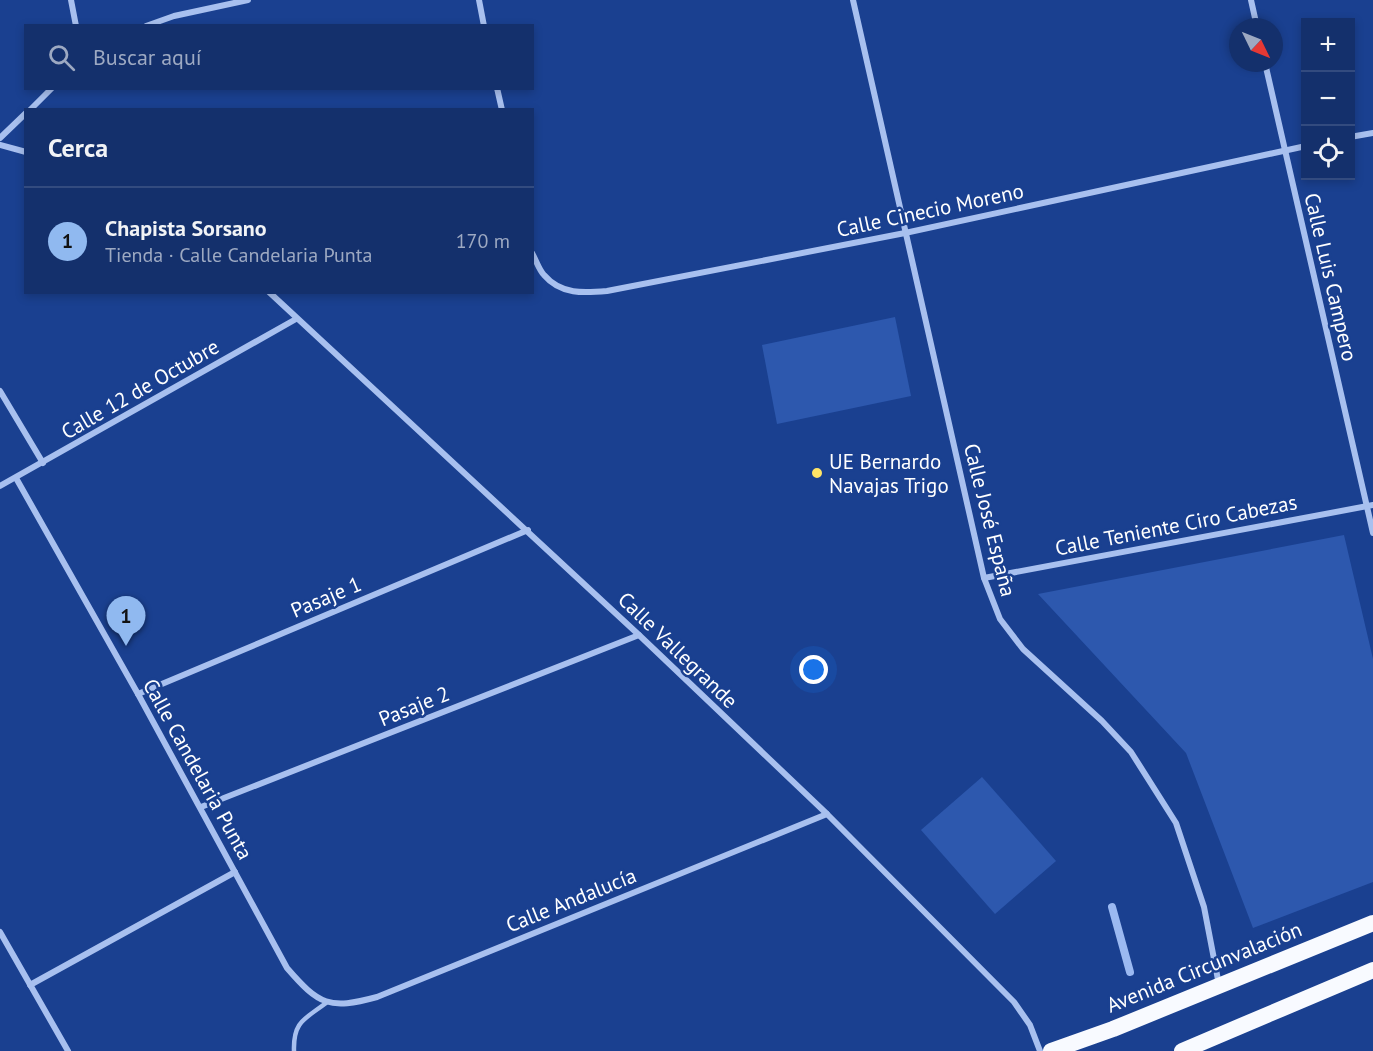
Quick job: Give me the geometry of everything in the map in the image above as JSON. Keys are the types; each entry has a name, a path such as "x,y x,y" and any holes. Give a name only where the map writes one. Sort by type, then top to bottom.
{"highway":[{"name":"Avenida Circunvalación","path":"1051,1051 1113,1029 1373,923"},
{"path":"1182,1051 1373,970"}],"street":[{"path":"71,0 76,24"},
{"path":"152,24 174,16 248,0"},
{"path":"479,0 484,24"},
{"name":"Calle José España","path":"854,0 984,578 1000,620 1023,649 1102,721 1131,752 1176,823 1204,906 1219,985"},
{"path":"1251,0 1255,18"},
{"name":"Calle Luis Campero","path":"1267,72 1370,505 1373,533"},
{"path":"32,108 50,90"},
{"path":"497,90 501,108"},
{"path":"0,138 23,115"},
{"path":"1355,136 1373,133"},
{"path":"0,145 24,151"},
{"name":"Calle Cinecio Moreno","path":"534,258 543,275 560,288 580,294 607,291 905,233 1301,147"},
{"name":"Calle Vallegrande","path":"271,294 528,530 826,814 1014,1002 1030,1024 1040,1051"},
{"name":"Calle 12 de Octubre","path":"0,486 296,319"},
{"path":"0,391 43,463"},
{"name":"Calle Candelaria Punta","path":"16,478 201,807 287,968 308,992 326,1003"},
{"name":"Calle Teniente Ciro Cabezas","path":"984,578 1370,505"},
{"name":"Pasaje 1","path":"138,694 528,530"},
{"name":"Pasaje 2","path":"201,807 639,635"},
{"name":"Calle Andalucía","path":"326,1003 351,1004 377,997 826,814"},
{"path":"30,985 235,872"},
{"path":"0,932 68,1051"}],"lane":[{"path":"294,1051 298,1024 326,1003"}],"shaded area":[{"path":"895,317 911,396 777,424 762,345"},
{"path":"1344,535 1373,659 1373,882 1253,928 1186,753 1038,594"},
{"path":"982,777 1056,861 995,914 921,830"}],"waterway":[{"path":"1112,907 1130,972"}],"place":[{"name":"UE Bernardo Navajas Trigo","path":"817,473"},
{"name":"Chapista Sorsano","path":"126,646"}]}
